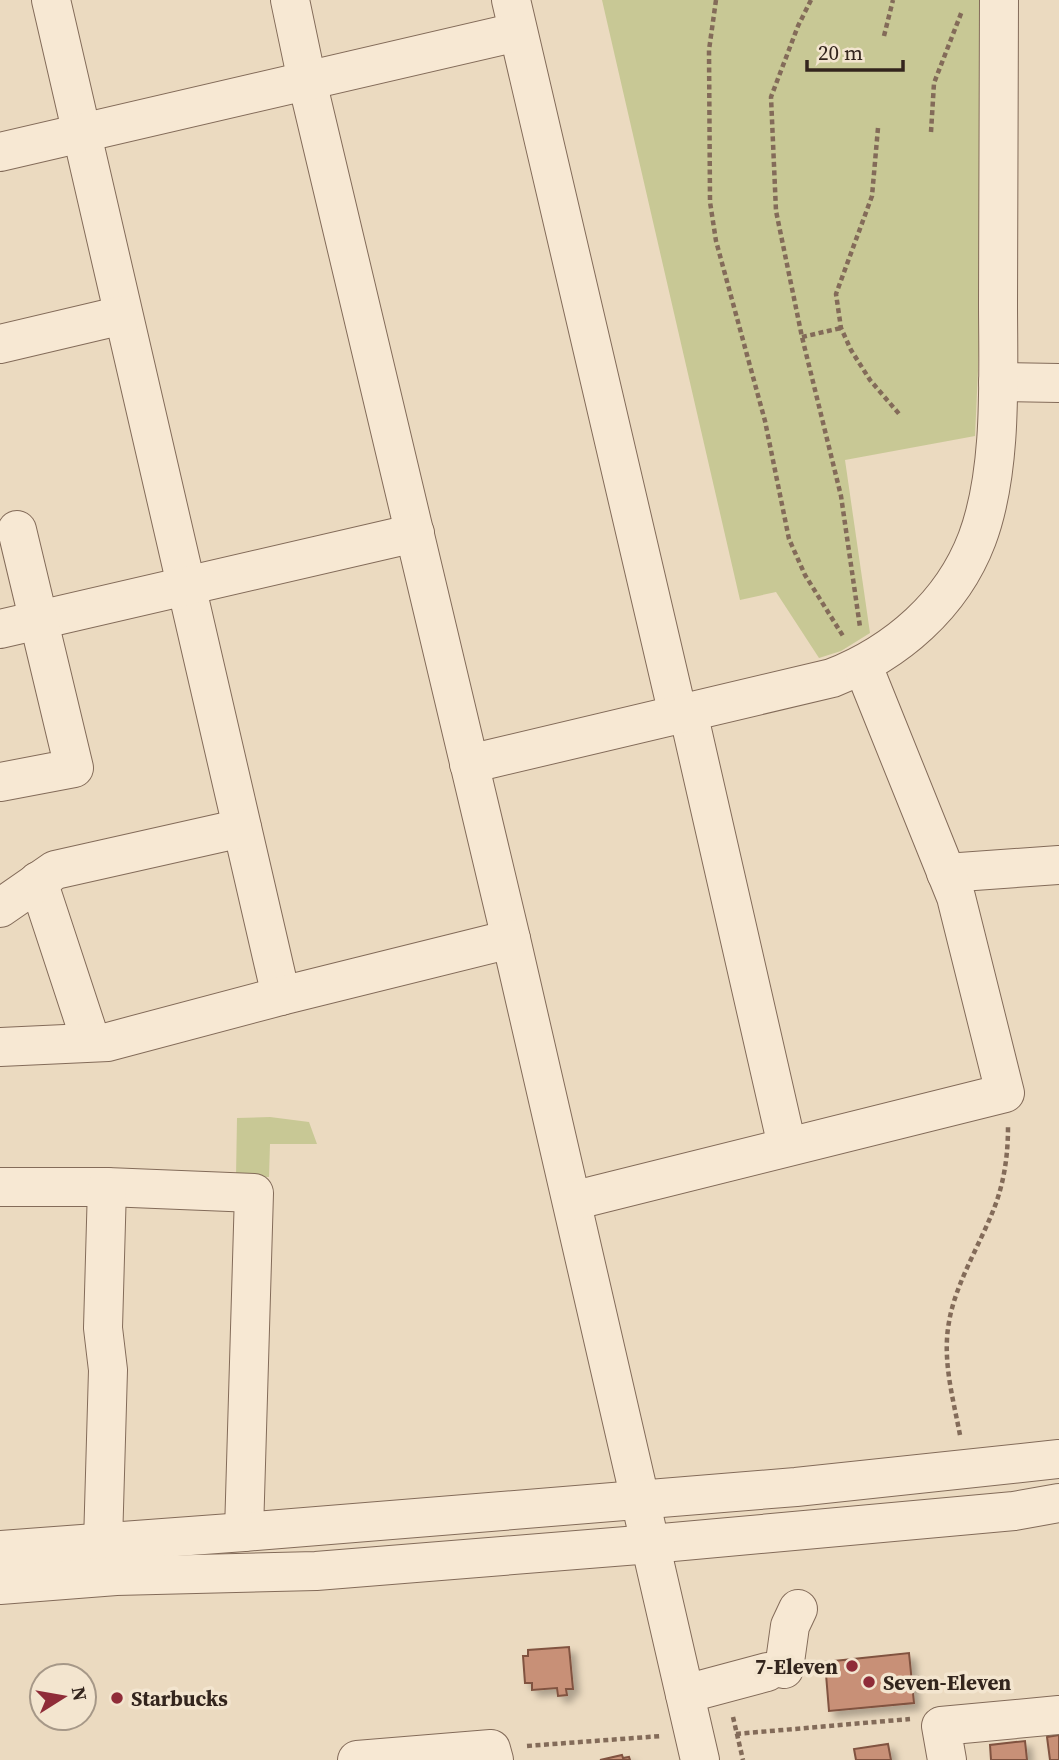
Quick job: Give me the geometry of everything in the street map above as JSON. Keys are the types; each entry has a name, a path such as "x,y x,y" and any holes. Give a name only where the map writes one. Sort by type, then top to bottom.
{"street":[{"path":"51,0 281,996"},
{"path":"290,0 572,1200 700,1760"},
{"path":"468,764 832,678 867,663 910,633 940,602 963,568 977,539 988,499 995,447 998,382 982,3"},
{"path":"0,152 307,81 514,16 787,1146"},
{"path":"0,344 123,315"},
{"path":"998,382 1059,383"},
{"path":"0,782 74,768 17,530"},
{"path":"0,629 415,533"},
{"path":"572,1200 1005,1093 956,897 867,663"},
{"path":"0,908 55,870 242,828"},
{"path":"946,873 1059,864"},
{"path":"38,881 91,1042"},
{"path":"0,1047 108,1042 511,939"},
{"path":"0,1187 107,1187 254,1193 244,1532"},
{"path":"103,1543 108,1370 103,1328 107,1187"},
{"path":"0,1550 796,1487 1059,1459"},
{"path":"0,1584 116,1576 316,1571 1014,1511 1059,1503"},
{"path":"685,1694 775,1671 790,1626 799,1609"},
{"path":"944,1743 1059,1715"},
{"path":"357,1760 492,1754"}],"path":[{"path":"716,0 709,64 710,202 716,241 765,421 789,540 805,575 867,663"},
{"path":"811,0 798,26 771,97 776,211 802,337 841,495 860,632 867,663"},
{"path":"884,36 893,0"},
{"path":"930,132 934,82 982,3"},
{"path":"878,128 872,196 836,294 841,328 851,350 870,380 900,415"},
{"path":"802,337 841,328"},
{"path":"967,1470 946,1359 949,1321 969,1264 994,1209 1007,1161 1008,1107 1005,1093"},
{"path":"736,1734 921,1718 944,1743"},
{"path":"492,1754 665,1736"}],"green space":[{"path":"602,0 980,0 979,349 975,436 845,460 870,633 841,651 819,658 776,592 740,600"},
{"path":"270,1117 309,1122 317,1144 270,1144 269,1177 236,1177 237,1118"}],"building":[{"path":"569,1647 573,1689 566,1689 567,1695 558,1696 557,1688 532,1690 532,1683 525,1683 523,1656 528,1656 528,1650"},
{"name":"Seven-Eleven","path":"909,1653 914,1703 829,1711 825,1662"},
{"path":"1059,1735 1059,1760 1050,1760 1047,1737"},
{"path":"1025,1741 1027,1760 991,1760 990,1745"},
{"path":"888,1744 891,1760 856,1760 854,1749"},
{"path":"622,1755 630,1760 600,1760"}],"place":[{"name":"7-Eleven","path":"852,1666"},
{"name":"Seven-Eleven","path":"869,1682"},
{"name":"Starbucks","path":"117,1698"}]}
